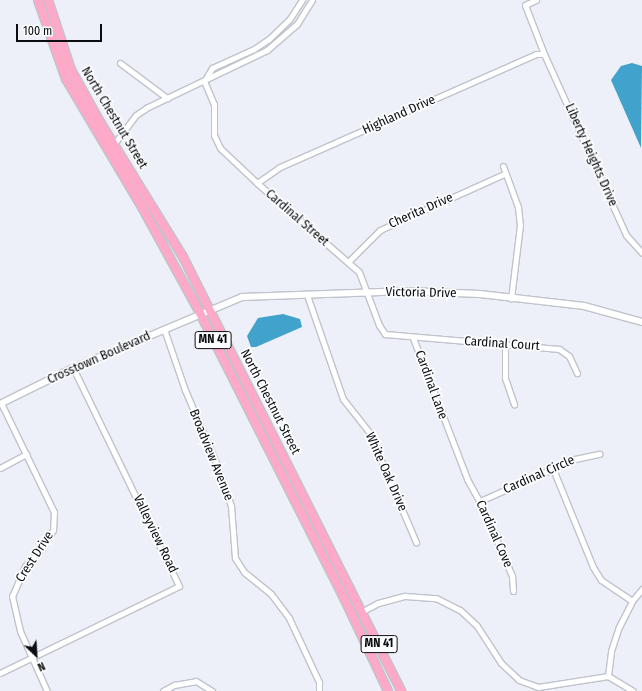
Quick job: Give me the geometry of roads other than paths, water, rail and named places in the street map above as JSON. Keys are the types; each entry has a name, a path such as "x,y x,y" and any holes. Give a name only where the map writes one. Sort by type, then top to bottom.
{"main road":[{"name":"North Chestnut Street","path":"38,0 66,79 156,232 200,313 338,584 388,691"},
{"name":"North Chestnut Street","path":"48,0 71,70 114,144 154,207 209,309 363,611 401,691"}],"street":[{"path":"204,81 212,68 254,49 269,39 289,20 302,0"},
{"path":"114,144 136,115 167,98 251,60 272,47 297,24 312,0"},
{"path":"524,2 536,0"},
{"name":"Liberty Heights Drive","path":"524,2 544,54 626,235 642,253"},
{"name":"Highland Drive","path":"256,184 280,167 536,54 544,54"},
{"path":"120,63 167,98"},
{"name":"Cardinal Street","path":"204,81 214,104 214,135 220,148 256,184 348,262 363,277 368,293"},
{"path":"502,166 518,207 520,225 511,298"},
{"name":"Cherita Drive","path":"348,262 380,230 504,174"},
{"name":"Victoria Drive","path":"200,313 242,297 368,293 453,293 584,306 642,322"},
{"name":"Cardinal Lane","path":"368,293 383,332 391,336 413,338 467,479"},
{"name":"White Oak Drive","path":"306,295 343,399 369,432 416,542"},
{"name":"Crosstown Boulevard","path":"0,404 73,368 200,313"},
{"name":"Broadview Avenue","path":"164,329 185,390 216,463 231,506 235,558 244,572 271,594 289,618 319,682 319,691"},
{"name":"Cardinal Court","path":"413,338 505,344 562,350 569,356 577,373"},
{"path":"505,344 505,378 514,404"},
{"name":"Valleyview Road","path":"0,672 31,659 180,586 73,368"},
{"name":"Crest Drive","path":"0,404 54,512 55,520 53,530 41,549 25,566 12,596 20,631 46,691"},
{"path":"0,468 26,454"},
{"name":"Cardinal Circle","path":"480,501 582,457 599,454"},
{"path":"553,469 593,567 601,580 632,601"},
{"name":"Cardinal Cove","path":"467,479 480,501 512,576 513,592"},
{"path":"608,676 611,651 619,627 632,601 642,589"},
{"path":"363,611 378,603 405,596 436,598 460,610 477,626 501,663 519,680 538,687 608,676 633,691"},
{"path":"163,691 174,685 196,681 212,691"}],"water":[{"path":"632,63 642,66 641,148 611,80 621,66"},
{"path":"283,314 300,319 302,327 256,347 251,347 247,336 258,318"}]}
